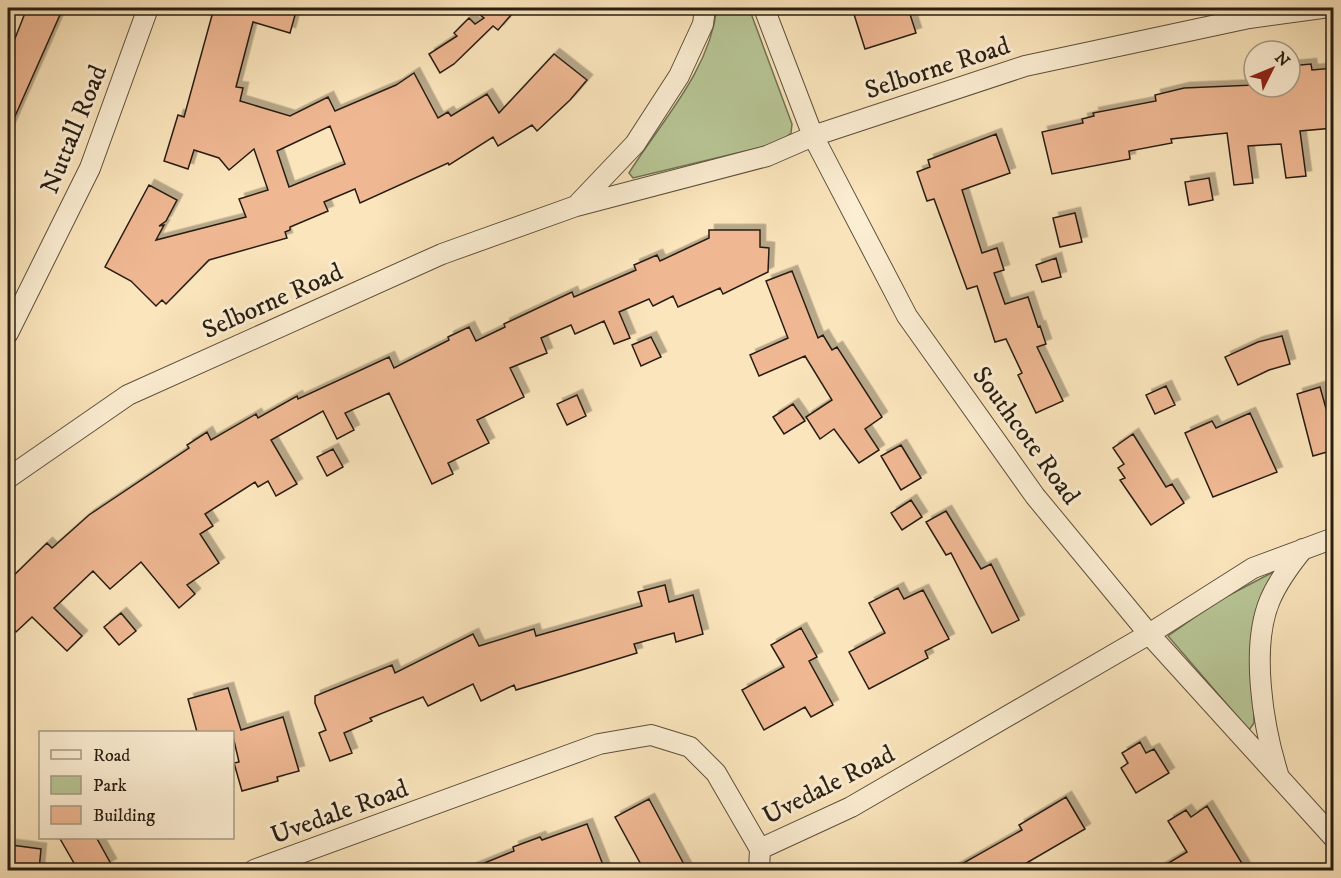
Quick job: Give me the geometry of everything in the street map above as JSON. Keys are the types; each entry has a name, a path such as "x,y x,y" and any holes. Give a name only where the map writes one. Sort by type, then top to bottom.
{"street":[{"name":"Nuttall Road","path":"8,333 90,168 148,8"},
{"name":"Selborne Road","path":"576,206 634,144 679,76 703,24 705,8"},
{"name":"Southcote Road","path":"764,8 813,136 907,316 1035,496 1149,634 1334,838"},
{"name":"Selborne Road","path":"8,478 128,394 442,254 576,206 766,156 813,136 1025,66 1249,18 1322,8"},
{"name":"Uvedale Road","path":"254,870 598,744 651,735 690,747 716,773 760,849 851,807 1149,634 1253,568 1334,538"},
{"path":"1280,779 1266,736 1261,665 1263,630 1269,602 1284,573 1304,548"},
{"path":"759,870 760,849"}],"green space":[{"path":"717,8 749,8 792,124 791,133 779,143 633,178 629,173 682,95 705,53"},
{"path":"1275,571 1253,668 1254,723 1249,730 1168,636 1218,601"}],"building":[{"path":"27,8 63,8 8,132 8,44 12,46"},
{"path":"214,8 297,8 290,33 253,22 236,87 243,88 240,101 290,116 328,97 335,111 396,85 414,73 438,118 448,112 451,116 487,94 499,113 554,54 587,80 570,100 537,131 532,125 498,146 493,137 449,165 448,163 360,203 355,189 324,202 328,211 290,227 290,230 285,232 287,238 209,260 166,304 162,300 156,306 131,281 105,267 149,185 177,200 166,221 159,226 164,225 156,240 246,217 239,199 268,190 254,149 229,170 219,158 194,150 188,169 164,161 178,115 184,117","holes":["330,126 345,164 289,187 277,151"]},
{"path":"471,8 517,8 498,30 493,26 454,64 440,73 429,54 457,36 454,33 469,18 475,24 484,18"},
{"path":"852,8 908,8 916,33 865,49"},
{"path":"1311,64 1312,70 1334,68 1334,128 1300,131 1306,176 1286,178 1281,144 1248,146 1253,183 1234,185 1227,133 1171,139 1172,143 1129,151 1130,159 1052,174 1042,132 1083,123 1082,119 1094,116 1093,113 1156,101 1155,95 1184,88 1242,86 1242,99 1302,99 1302,65"},
{"path":"996,134 1010,173 962,190 982,253 997,248 1004,270 994,273 1005,304 1028,297 1046,344 1037,347 1063,401 1036,413 1018,375 1022,373 1006,339 995,342 977,286 967,289 934,199 927,201 917,172 930,167 928,160"},
{"path":"1209,178 1213,200 1189,205 1185,182"},
{"path":"1075,213 1082,242 1060,247 1053,218"},
{"path":"709,230 760,230 760,247 769,248 768,272 723,294 720,288 678,307 673,296 653,306 649,299 619,312 630,338 614,344 604,321 575,334 571,325 541,338 547,353 510,368 524,397 477,420 489,443 448,463 453,474 432,484 389,393 345,413 354,430 337,439 323,411 271,440 297,484 276,496 268,481 258,487 255,482 205,514 213,526 200,534 219,563 187,585 195,594 179,608 141,562 110,589 93,571 54,608 82,636 67,651 32,617 16,632 8,623 8,581 47,543 52,548 89,515 189,448 187,445 207,432 211,440 256,414 258,418 297,396 298,399 389,357 394,368 449,340 448,337 469,327 476,341 505,327 504,324 572,292 574,297 636,270 634,265 657,255 660,261 709,238"},
{"path":"1056,258 1061,277 1042,282 1036,265"},
{"path":"792,271 818,338 823,335 832,350 837,347 882,417 865,429 879,450 859,463 834,429 820,439 806,417 832,400 805,356 759,376 750,355 788,338 766,281"},
{"path":"1282,336 1290,364 1269,370 1238,385 1225,357 1258,342"},
{"path":"651,337 661,357 641,366 632,345"},
{"path":"1166,386 1175,405 1155,414 1146,395"},
{"path":"1320,387 1334,437 1334,450 1313,456 1297,394"},
{"path":"577,395 586,416 567,425 557,404"},
{"path":"793,404 805,421 784,434 773,417"},
{"path":"1250,413 1277,472 1213,497 1185,433 1212,421 1216,428"},
{"path":"1133,434 1166,487 1172,484 1184,503 1151,525 1120,480 1125,478 1118,468 1124,464 1113,448"},
{"path":"901,445 921,478 901,490 881,456"},
{"path":"333,449 343,467 327,476 317,457"},
{"path":"911,500 922,517 902,530 891,513"},
{"path":"946,511 981,569 991,564 1019,620 992,633 951,553 946,555 926,522"},
{"path":"665,585 669,602 693,595 703,634 676,642 674,633 634,644 637,653 516,690 514,685 481,701 473,684 428,706 423,697 370,718 372,721 344,733 352,753 330,761 319,733 326,730 315,703 315,696 392,665 395,673 473,634 479,646 534,629 536,636 642,606 638,592"},
{"path":"898,588 904,599 923,590 949,639 925,651 928,658 869,689 849,652 885,633 869,603"},
{"path":"121,613 136,631 119,645 104,627"},
{"path":"801,628 817,657 809,661 833,705 811,717 805,707 764,730 742,690 784,667 771,645"},
{"path":"228,688 241,730 283,717 299,771 277,777 278,781 242,791 234,763 239,762 234,731 197,731 188,699"},
{"path":"1140,742 1146,753 1154,749 1169,773 1136,793 1121,768 1128,763 1122,753"},
{"path":"1066,797 1085,829 1023,865 1027,870 951,870 1022,830 1019,825"},
{"path":"649,799 687,870 644,870 615,817"},
{"path":"1207,806 1246,870 1157,870 1187,852 1168,821 1186,810 1191,817"},
{"path":"587,824 605,870 467,870 514,851 513,847 540,837 542,840"},
{"path":"60,839 97,839 111,864 100,870 78,870"},
{"path":"11,845 41,849 39,870 8,870"}]}
